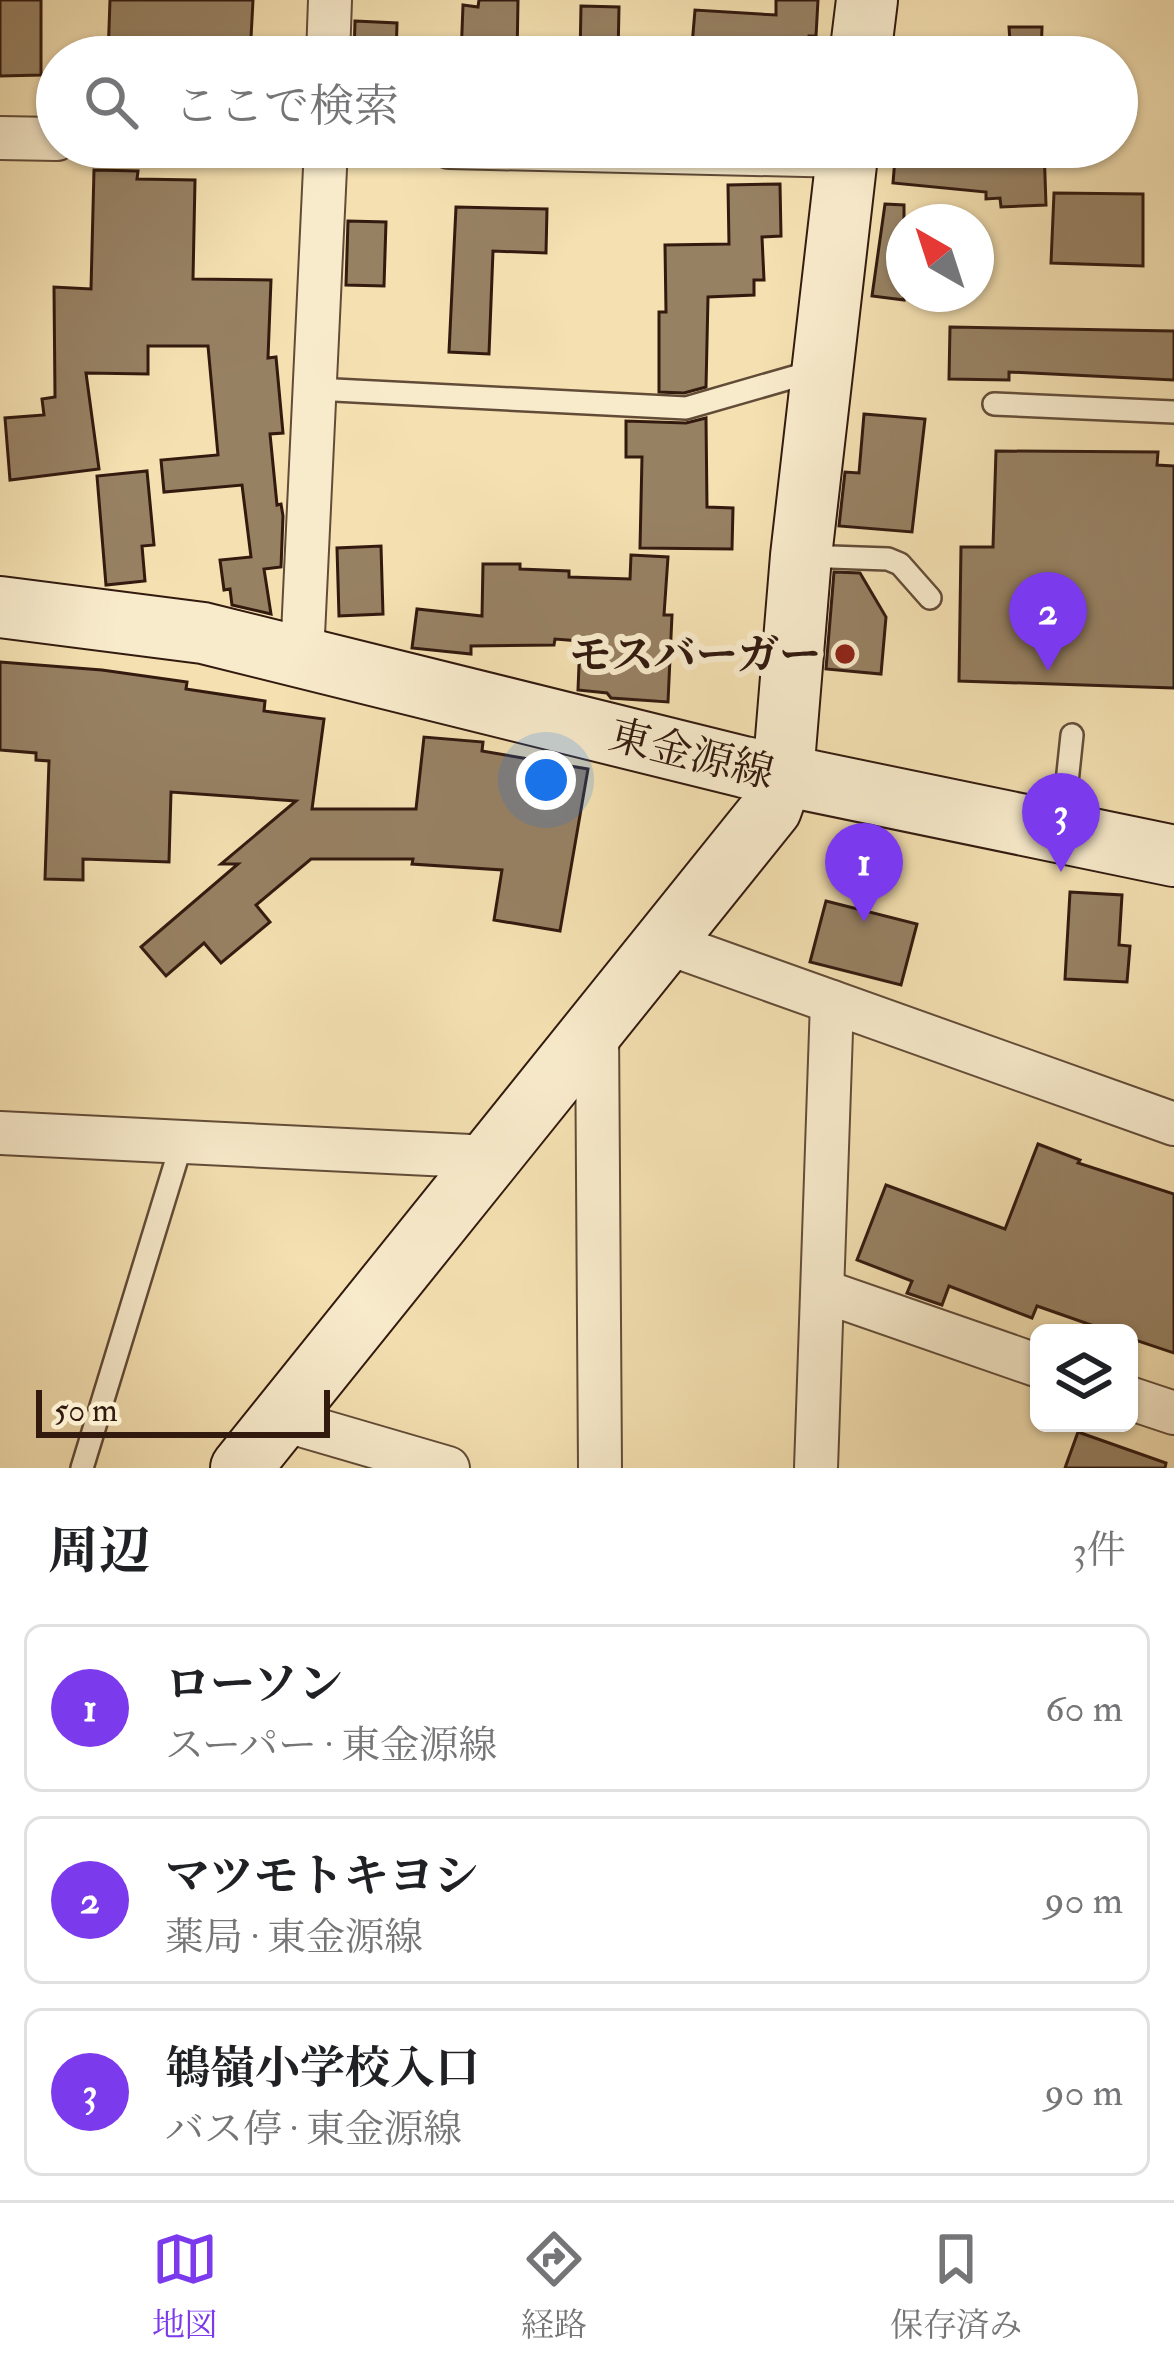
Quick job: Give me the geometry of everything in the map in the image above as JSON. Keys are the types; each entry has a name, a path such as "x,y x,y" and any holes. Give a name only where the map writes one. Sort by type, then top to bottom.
{"street":[{"path":"329,36 330,0"},
{"path":"863,36 867,0"},
{"path":"0,138 36,139"},
{"path":"302,656 325,168"},
{"path":"241,1468 771,809 783,775 801,556 845,168"},
{"name":"東金源線","path":"0,607 203,633 783,775 1174,856"},
{"path":"664,942 1174,1124"},
{"path":"816,1468 832,1002"},
{"path":"597,1026 600,1468"},
{"path":"0,1133 491,1157"},
{"path":"823,1291 1030,1363"},
{"path":"1138,1400 1174,1413"},
{"path":"280,1419 448,1468"}],"lane":[{"path":"315,389 686,408 822,368"},
{"path":"994,404 1174,412"},
{"path":"801,556 888,559 900,564 930,598"},
{"path":"1062,833 1072,735"},
{"path":"82,1468 182,1142"}],"building":[{"path":"0,0 41,0 36,75 0,76"},
{"path":"110,0 253,0 251,36 109,36"},
{"path":"479,0 518,0 517,36 462,36 463,5 478,7"},
{"path":"776,0 818,0 816,36 693,36 695,10 776,15"},
{"path":"581,6 619,7 618,36 580,36"},
{"path":"355,21 397,23 397,36 355,36"},
{"path":"1009,27 1042,27 1042,36 1010,36"},
{"path":"894,168 1045,168 1046,205 1001,207 1000,198 986,199 986,192 893,183"},
{"path":"94,170 138,171 137,179 195,180 193,279 271,280 268,358 276,357 283,433 270,434 277,505 281,504 283,516 281,567 264,569 271,614 232,605 230,589 224,590 220,560 251,557 242,485 164,492 161,460 218,455 208,346 148,346 148,374 86,373 99,469 10,480 5,418 44,415 42,399 55,397 54,287 91,289"},
{"path":"780,184 781,236 762,237 764,280 754,280 754,295 708,297 706,387 684,393 659,392 659,312 666,312 665,245 729,244 728,185"},
{"path":"1054,193 1143,194 1143,266 1051,263"},
{"path":"885,204 886,204 886,298 872,296"},
{"path":"456,207 547,209 546,253 493,251 489,354 449,352"},
{"path":"348,221 386,222 384,286 346,285"},
{"path":"950,327 1174,331 1174,380 1009,372 1009,380 949,379"},
{"path":"864,414 925,419 912,532 839,526 845,472 859,473"},
{"path":"706,418 707,507 733,508 732,549 640,548 642,457 626,457 626,421 686,423"},
{"path":"996,451 1158,452 1157,465 1174,466 1174,688 959,681 961,547 993,547"},
{"path":"147,471 154,545 142,546 145,581 106,585 97,476"},
{"path":"381,546 383,614 339,616 337,548"},
{"path":"631,555 668,557 664,615 672,615 668,702 578,690 580,641 471,646 471,654 412,648 417,609 482,616 483,564 569,571 569,577 630,579"},
{"path":"834,572 860,573 886,617 881,674 826,669"},
{"path":"0,662 187,682 186,689 265,701 264,711 324,719 312,809 416,809 424,737 483,742 482,751 588,769 560,931 494,920 502,870 412,864 413,859 311,859 256,905 270,922 221,963 204,943 166,976 141,947 238,864 221,864 296,801 171,792 169,862 83,859 83,880 45,879 49,761 36,760 36,753 0,750"},
{"path":"1070,892 1122,895 1119,945 1130,946 1127,982 1065,979"},
{"path":"826,901 917,924 901,985 810,962"},
{"path":"1038,1144 1080,1160 1078,1163 1174,1194 1174,1353 1138,1341 1138,1324 1088,1324 1037,1306 1032,1318 949,1286 942,1305 907,1293 912,1281 857,1260 886,1185 1005,1229"},
{"path":"1078,1432 1166,1463 1165,1468 1065,1468"}],"place":[{"name":"モスバーガー","path":"845,654"},
{"name":"マツモトキヨシ","path":"1048,671"},
{"name":"鵇嶺小学校入口","path":"1061,872"},
{"name":"ローソン","path":"864,922"}]}
